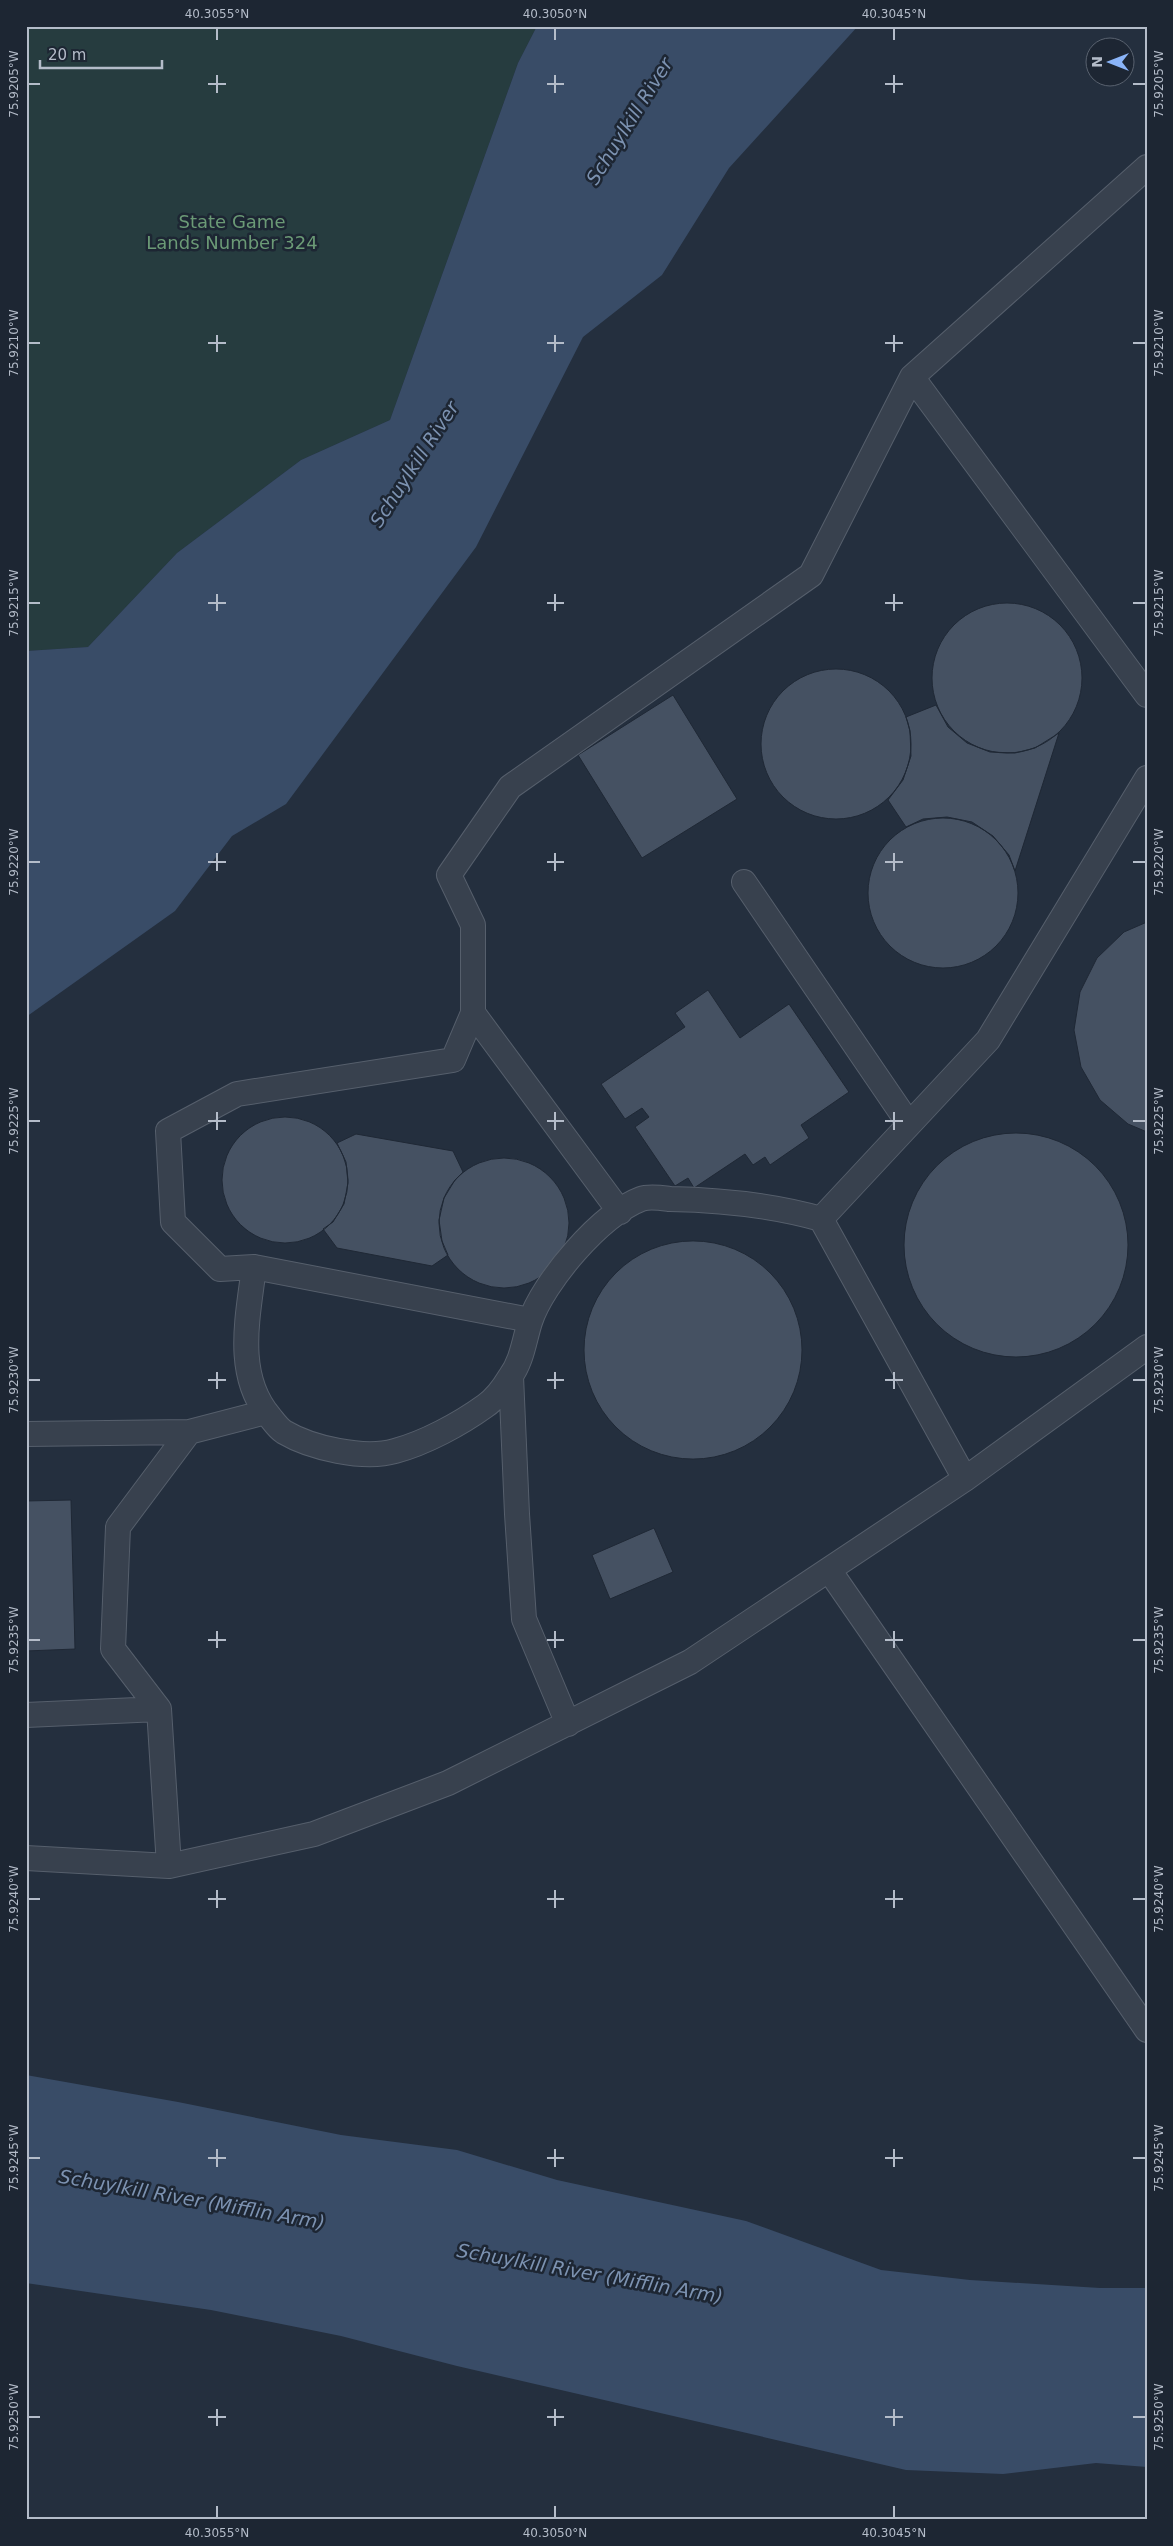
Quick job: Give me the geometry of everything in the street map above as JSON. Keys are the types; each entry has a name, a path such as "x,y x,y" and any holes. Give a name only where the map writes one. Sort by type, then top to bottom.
{"lane":[{"path":"530,1320 254,1267 220,1269 173,1222 168,1131 236,1094 452,1060 473,1013 473,925 449,875 510,787 812,575 912,376 1147,167"},
{"path":"912,376 1147,696"},
{"path":"821,1219 988,1040 1147,778"},
{"path":"744,882 909,1124"},
{"path":"473,1013 620,1212"},
{"path":"254,1267 246,1333 248,1377 258,1403 282,1431 310,1444 356,1453 394,1452 433,1436 487,1405 512,1376 524,1349 530,1320 558,1272 600,1225 642,1198 706,1200 788,1210 821,1219 964,1479"},
{"path":"26,1858 169,1866 314,1834 448,1783 690,1662 964,1479 1147,1346"},
{"path":"512,1376 517,1514 524,1619 568,1724"},
{"path":"26,1434 189,1432 266,1412"},
{"path":"169,1866 159,1708 113,1649 118,1526 189,1432"},
{"path":"829,1570 1147,2030"},
{"path":"26,1715 159,1708"}],"green space":[{"name":"State Game Lands Number 324","path":"26,26 537,26 518,63 390,420 301,460 177,553 88,647 26,651"}],"water":[{"name":"Schuylkill River","path":"537,26 858,26 729,168 662,275 583,337 476,547 286,804 232,836 175,911 26,1017 26,651 88,647 177,553 301,460 390,420 518,63"},
{"name":"Schuylkill River (Mifflin Arm)","path":"26,2075 178,2102 341,2135 457,2150 557,2180 746,2221 881,2270 970,2280 1100,2288 1147,2288 1147,2467 1096,2463 1003,2474 906,2470 457,2366 341,2336 211,2310 26,2283"}],"building":[{"path":"1007,603 1022,604 1036,609 1060,625 1076,649 1081,663 1081,693 1076,707 1060,731 1036,747 1022,752 1007,753 992,752 978,747 954,731 938,707 933,693 932,678 933,663 938,649 954,625 978,609 992,604"},
{"path":"836,669 851,670 865,675 878,681 889,691 899,702 905,715 910,729 910,759 905,773 899,786 889,797 878,807 865,813 851,818 836,819 821,818 807,813 794,807 783,797 773,786 767,773 762,759 761,744 762,729 767,715 773,702 783,691 794,681 807,675 821,670"},
{"path":"673,695 737,799 642,858 578,755"},
{"path":"936,705 948,727 967,743 990,752 1015,753 1035,748 1059,733 1015,871 1009,855 993,836 972,822 947,817 923,819 906,827 888,800 903,780 911,756 910,731 906,717"},
{"path":"943,818 958,819 972,824 985,830 996,840 1006,851 1012,864 1017,878 1017,908 1012,922 1006,935 996,946 985,956 972,962 958,967 943,968 928,967 914,962 901,956 890,946 880,935 874,922 869,908 868,893 869,878 874,864 880,851 890,840 901,830 914,824 928,819"},
{"path":"1147,922 1147,1132 1128,1124 1100,1100 1081,1067 1074,1030 1080,992 1097,958 1124,932"},
{"path":"708,990 740,1038 789,1004 849,1092 801,1125 809,1138 770,1165 765,1157 753,1165 745,1154 694,1188 688,1178 675,1186 635,1127 649,1117 642,1108 625,1119 601,1084 685,1027 675,1013"},
{"path":"285,1117 309,1122 320,1127 330,1135 338,1145 343,1156 348,1180 343,1204 338,1215 330,1225 320,1233 309,1238 285,1243 261,1238 250,1233 240,1225 232,1215 227,1204 222,1180 227,1156 232,1145 240,1135 250,1127 261,1122"},
{"path":"1005,1133 1027,1133 1059,1141 1069,1146 1087,1158 1103,1174 1120,1202 1126,1223 1128,1245 1126,1267 1120,1288 1103,1316 1087,1332 1059,1349 1027,1357 1005,1357 973,1349 963,1344 945,1332 929,1316 912,1288 904,1256 904,1234 912,1202 917,1192 929,1174 945,1158 973,1141"},
{"path":"356,1134 453,1151 463,1172 455,1180 444,1198 439,1220 442,1241 448,1255 432,1266 337,1248 323,1229 333,1222 344,1204 348,1183 346,1162 337,1143"},
{"path":"504,1158 517,1159 529,1163 550,1177 564,1198 568,1210 568,1236 564,1248 550,1269 529,1283 517,1287 504,1288 491,1287 479,1283 458,1269 444,1248 440,1236 439,1223 440,1210 444,1198 458,1177 479,1163 491,1159"},
{"path":"693,1241 714,1243 735,1250 744,1254 770,1273 789,1299 793,1308 800,1329 802,1350 800,1371 793,1392 789,1401 770,1427 744,1446 735,1450 714,1457 693,1459 672,1457 651,1450 642,1446 616,1427 597,1401 593,1392 586,1371 584,1350 586,1329 593,1308 597,1299 616,1273 642,1254 651,1250 672,1243"},
{"path":"71,1500 75,1649 26,1651 26,1501"},
{"path":"654,1528 673,1572 610,1599 592,1555"}]}
